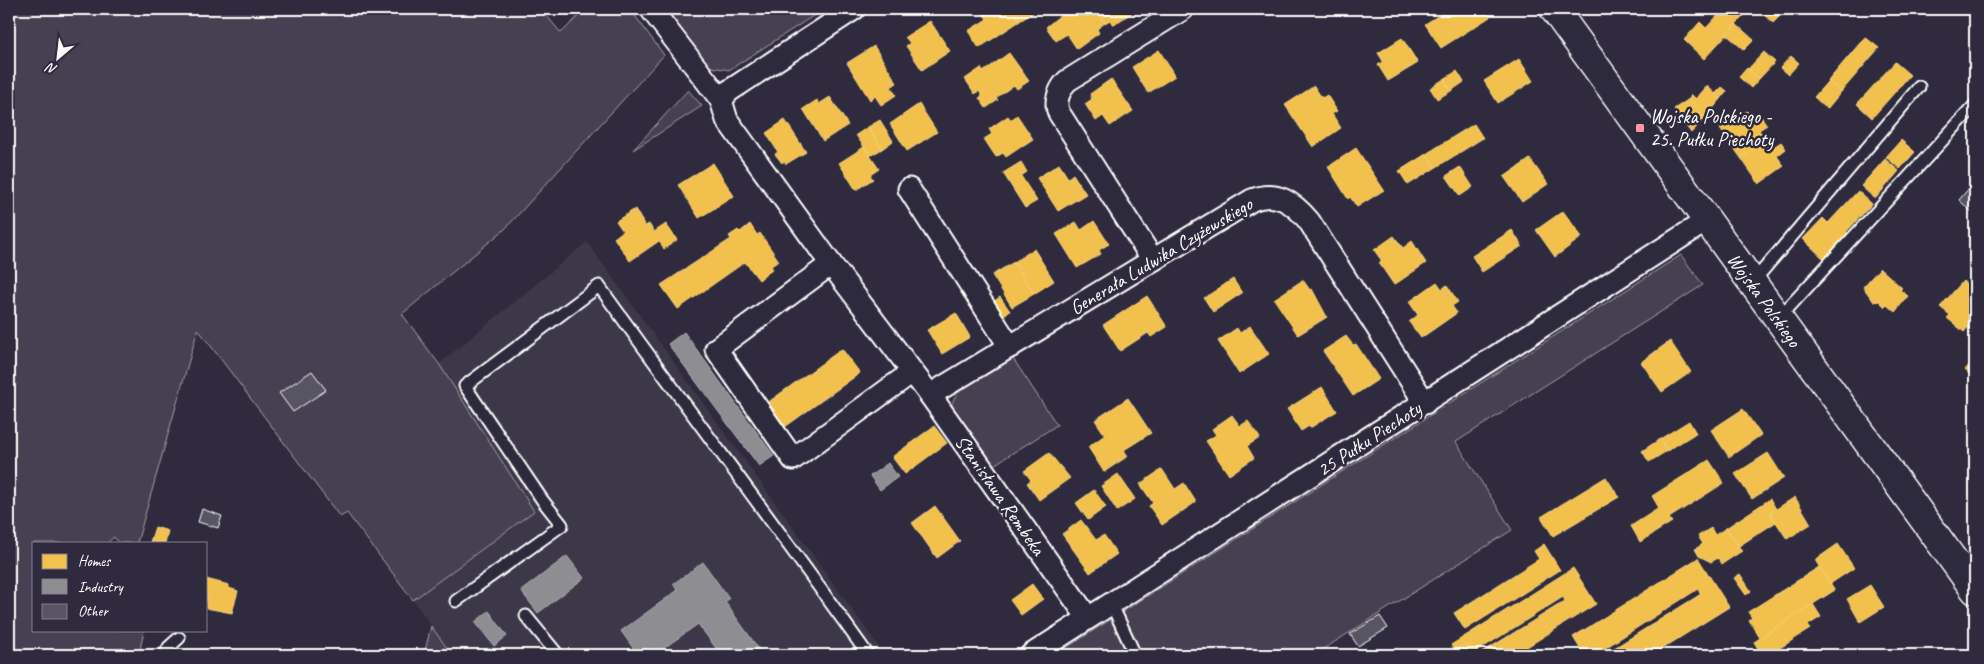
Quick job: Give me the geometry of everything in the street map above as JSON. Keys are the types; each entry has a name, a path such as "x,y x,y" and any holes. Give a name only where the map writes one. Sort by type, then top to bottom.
{"main road":[{"name":"Wojska Polskiego","path":"1554,9 1975,590"}],"street":[{"name":"Stanisława Rembeka","path":"651,9 721,100 727,120 831,264 930,395 1088,618"},
{"path":"721,100 729,91 854,9"},
{"path":"1153,260 1059,113 1057,105 1061,89 1067,81 1183,9"},
{"path":"908,189 1010,347"},
{"name":"Generała Ludwika Czyżewskiego","path":"930,395 1252,200 1269,195 1284,199 1301,211 1309,221 1425,403"},
{"name":"25 Pułku Piechoty","path":"1031,655 1706,221"},
{"path":"831,264 716,348 793,458 912,372"}],"lane":[{"path":"1752,283 1919,87"},
{"path":"1778,319 1975,105"},
{"path":"456,601 562,525 543,501 465,386 599,286 711,443 868,655"},
{"path":"1111,603 1135,655"},
{"path":"526,616 558,655"},
{"path":"165,655 169,647 179,638"}],"shaded area":[{"path":"9,9 541,9 561,33 586,9 630,9 664,55 505,229 402,314 439,364 534,511 413,600 347,513 340,517 198,329 137,542 118,542 114,537 108,542 32,542 32,632 144,632 139,655 9,655"},
{"path":"665,9 824,9 729,70 706,66"},
{"path":"688,90 702,106 633,150"},
{"path":"587,242 885,655 452,655 413,600 534,511 439,364"},
{"path":"1681,255 1703,285 1456,442 1512,530 1314,655 1055,655"},
{"path":"1012,357 1057,425 989,468 951,412 952,403 964,386 984,372"},
{"path":"431,626 452,655 424,655"}],"building: Homes":[{"path":"980,9 1012,9 1020,21 979,48 968,31 987,19"},
{"path":"1012,9 1039,9 1020,21"},
{"path":"1068,9 1095,9 1105,23 1097,29 1099,33 1077,49 1067,34 1056,41 1046,27"},
{"path":"1095,9 1138,9 1113,25 1110,20 1105,23"},
{"path":"1449,9 1485,9 1490,17 1441,48 1425,24"},
{"path":"1724,9 1750,9 1704,59 1684,40 1700,22 1706,28"},
{"path":"1758,9 1787,9 1773,23"},
{"path":"930,21 950,51 922,70 906,46 910,43 905,37"},
{"path":"1736,24 1754,40 1744,50 1726,34"},
{"path":"1865,37 1879,48 1841,92 1828,81"},
{"path":"1402,38 1418,63 1388,81 1378,65 1383,61 1378,53"},
{"path":"874,46 897,83 891,87 896,95 881,105 875,96 870,100 847,63"},
{"path":"1159,50 1175,76 1148,93 1132,67"},
{"path":"1764,52 1775,62 1759,79 1748,69"},
{"path":"1009,53 1029,81 1017,89 1014,85 986,108 979,98 982,96 979,91 975,94 965,79 981,68 983,72"},
{"path":"1791,56 1799,63 1788,75 1780,68"},
{"path":"1519,59 1533,81 1498,103 1484,81"},
{"path":"1895,62 1910,75 1872,118 1857,104"},
{"path":"1747,68 1759,79 1751,88 1739,77"},
{"path":"1457,71 1464,82 1451,91 1444,79"},
{"path":"1111,79 1133,111 1110,126 1103,116 1096,121 1085,104 1092,99 1090,94"},
{"path":"1444,79 1451,91 1437,99 1430,88"},
{"path":"1828,81 1841,92 1827,109 1814,97"},
{"path":"1314,86 1322,98 1327,95 1337,111 1332,114 1341,128 1313,147 1285,105"},
{"path":"1707,86 1721,99 1705,118 1689,99 1691,94 1696,99"},
{"path":"1722,87 1727,91 1721,99 1715,94"},
{"path":"830,97 848,125 823,141 803,109 817,100 819,104"},
{"path":"1689,99 1705,118 1691,133 1674,109"},
{"path":"919,104 937,132 907,151 890,124"},
{"path":"1747,111 1751,116 1758,112 1767,125 1759,130 1766,140 1741,158 1720,129"},
{"path":"1017,115 1033,139 1006,157 1003,153 996,157 984,139 992,134 989,129 1008,116 1011,120"},
{"path":"785,120 806,152 786,164 784,161 782,163 775,154 778,152 766,133"},
{"path":"880,120 893,141 882,149 868,127"},
{"path":"1474,124 1483,138 1435,168 1426,154"},
{"path":"868,127 882,149 870,156 856,135"},
{"path":"1766,140 1772,148 1781,142 1786,149 1777,156 1784,166 1759,184 1741,158"},
{"path":"1901,140 1915,152 1900,169 1886,157"},
{"path":"864,147 879,169 870,175 873,179 856,190 839,163"},
{"path":"1356,148 1384,190 1357,207 1350,197 1348,199 1328,167"},
{"path":"1426,154 1435,168 1408,185 1399,171"},
{"path":"1530,159 1548,184 1522,202 1504,177"},
{"path":"1885,159 1899,171 1875,199 1861,186"},
{"path":"1021,162 1027,172 1021,176 1037,201 1025,208 1003,173"},
{"path":"713,163 734,196 699,218 678,185"},
{"path":"1059,164 1068,178 1073,174 1086,194 1058,211 1037,178"},
{"path":"1460,167 1473,187 1460,196 1446,176"},
{"path":"1858,191 1872,204 1846,232 1850,235 1826,261 1803,239 1823,218 1828,223"},
{"path":"635,209 645,226 649,224 654,232 666,224 677,240 664,249 659,241 630,261 614,238 623,231 616,221"},
{"path":"1563,211 1582,237 1555,257 1536,230"},
{"path":"1094,221 1109,244 1099,250 1101,254 1077,268 1056,234 1076,222 1081,230"},
{"path":"750,224 757,235 760,233 779,261 771,266 773,269 759,280 745,262 678,309 661,285 731,239 729,236 738,230 740,232"},
{"path":"1512,230 1522,246 1482,272 1472,256"},
{"path":"1394,236 1403,248 1412,241 1426,263 1394,285 1379,263 1382,261 1374,250"},
{"path":"1034,249 1054,281 1034,294 1014,262"},
{"path":"1014,262 1034,294 1012,307 992,275"},
{"path":"1880,268 1908,296 1895,312 1887,305 1885,307 1879,301 1874,302 1863,287"},
{"path":"1233,279 1242,293 1213,312 1204,298"},
{"path":"1303,280 1310,290 1312,289 1327,317 1298,335 1274,299"},
{"path":"1963,281 1975,291 1975,319 1964,332 1947,318 1950,315 1940,307"},
{"path":"1437,282 1442,289 1447,285 1458,302 1452,306 1457,313 1421,338 1409,322 1418,315 1409,302"},
{"path":"1147,296 1167,327 1151,337 1148,333 1120,351 1103,325"},
{"path":"1000,297 1010,311 1002,316 993,302"},
{"path":"956,313 970,337 942,354 927,330"},
{"path":"1250,326 1269,354 1239,374 1218,341 1237,328 1240,333"},
{"path":"1346,336 1353,345 1356,344 1379,379 1353,396 1323,351"},
{"path":"1670,341 1691,372 1662,392 1641,362"},
{"path":"842,349 860,373 785,427 767,403"},
{"path":"1975,358 1975,379 1965,370"},
{"path":"1322,387 1337,411 1310,428 1309,426 1301,431 1287,409"},
{"path":"1128,398 1151,433 1124,450 1128,456 1104,472 1088,447 1105,435 1095,420"},
{"path":"1743,409 1761,435 1729,457 1711,430"},
{"path":"1232,415 1240,426 1248,421 1260,438 1247,446 1254,458 1229,475 1206,441 1216,435 1212,429"},
{"path":"1689,421 1696,433 1667,451 1660,439"},
{"path":"934,426 947,443 905,474 892,457"},
{"path":"1660,439 1667,451 1649,462 1642,451"},
{"path":"1049,453 1070,478 1039,500 1027,483 1031,480 1024,471"},
{"path":"1768,453 1784,478 1752,499 1735,474"},
{"path":"1709,460 1724,483 1669,518 1672,522 1640,542 1631,526 1659,508 1652,496"},
{"path":"1162,469 1175,489 1184,483 1196,502 1162,525 1149,506 1153,503 1140,484"},
{"path":"1118,474 1135,499 1117,511 1101,486"},
{"path":"1606,477 1619,497 1553,536 1541,517"},
{"path":"1094,490 1106,507 1088,520 1076,503"},
{"path":"1795,497 1811,524 1787,539 1770,513"},
{"path":"1770,499 1776,509 1770,513 1776,522 1739,546 1726,528"},
{"path":"935,506 960,541 937,558 912,523"},
{"path":"1081,520 1096,540 1104,535 1117,554 1090,573 1062,534"},
{"path":"155,527 168,531 165,542 150,542"},
{"path":"1711,528 1715,535 1726,528 1742,551 1722,564 1718,558 1711,562 1699,556 1695,549 1703,544 1698,536"},
{"path":"1544,544 1560,570 1465,630 1454,613 1539,559 1534,551"},
{"path":"1838,544 1854,568 1830,584 1815,560"},
{"path":"1698,558 1729,607 1652,655 1603,655 1701,594 1698,589 1594,655 1584,655 1573,637"},
{"path":"1819,567 1835,590 1760,638 1749,620 1752,618 1748,612"},
{"path":"1573,568 1596,604 1514,655 1478,655 1565,601 1563,597 1471,655 1458,655 1451,645"},
{"path":"1740,574 1751,591 1746,595 1734,578"},
{"path":"208,580 229,585 229,588 238,591 232,613 208,608"},
{"path":"1032,584 1043,599 1021,615 1010,600"},
{"path":"1870,585 1884,607 1860,622 1847,599"},
{"path":"1813,604 1821,617 1808,625 1810,629 1769,655 1762,655 1754,642"}],"building: Industry":[{"path":"684,332 774,456 759,466 668,344"},
{"path":"888,463 898,477 880,490 870,476"},
{"path":"567,556 584,578 538,613 521,591"},
{"path":"703,562 729,599 725,602 761,652 764,650 767,655 721,655 698,624 654,655 638,655 621,631 678,590 673,584"},
{"path":"489,611 507,636 494,646 475,622"}],"building: Other":[{"path":"1975,181 1975,215 1959,200"},
{"path":"312,371 326,390 293,412 279,393"},
{"path":"202,509 222,516 218,528 198,522"},
{"path":"1380,616 1388,628 1358,646 1350,634"}],"place":[{"name":"Wojska Polskiego - 25. Pułku Piechoty","path":"1640,128"}]}
